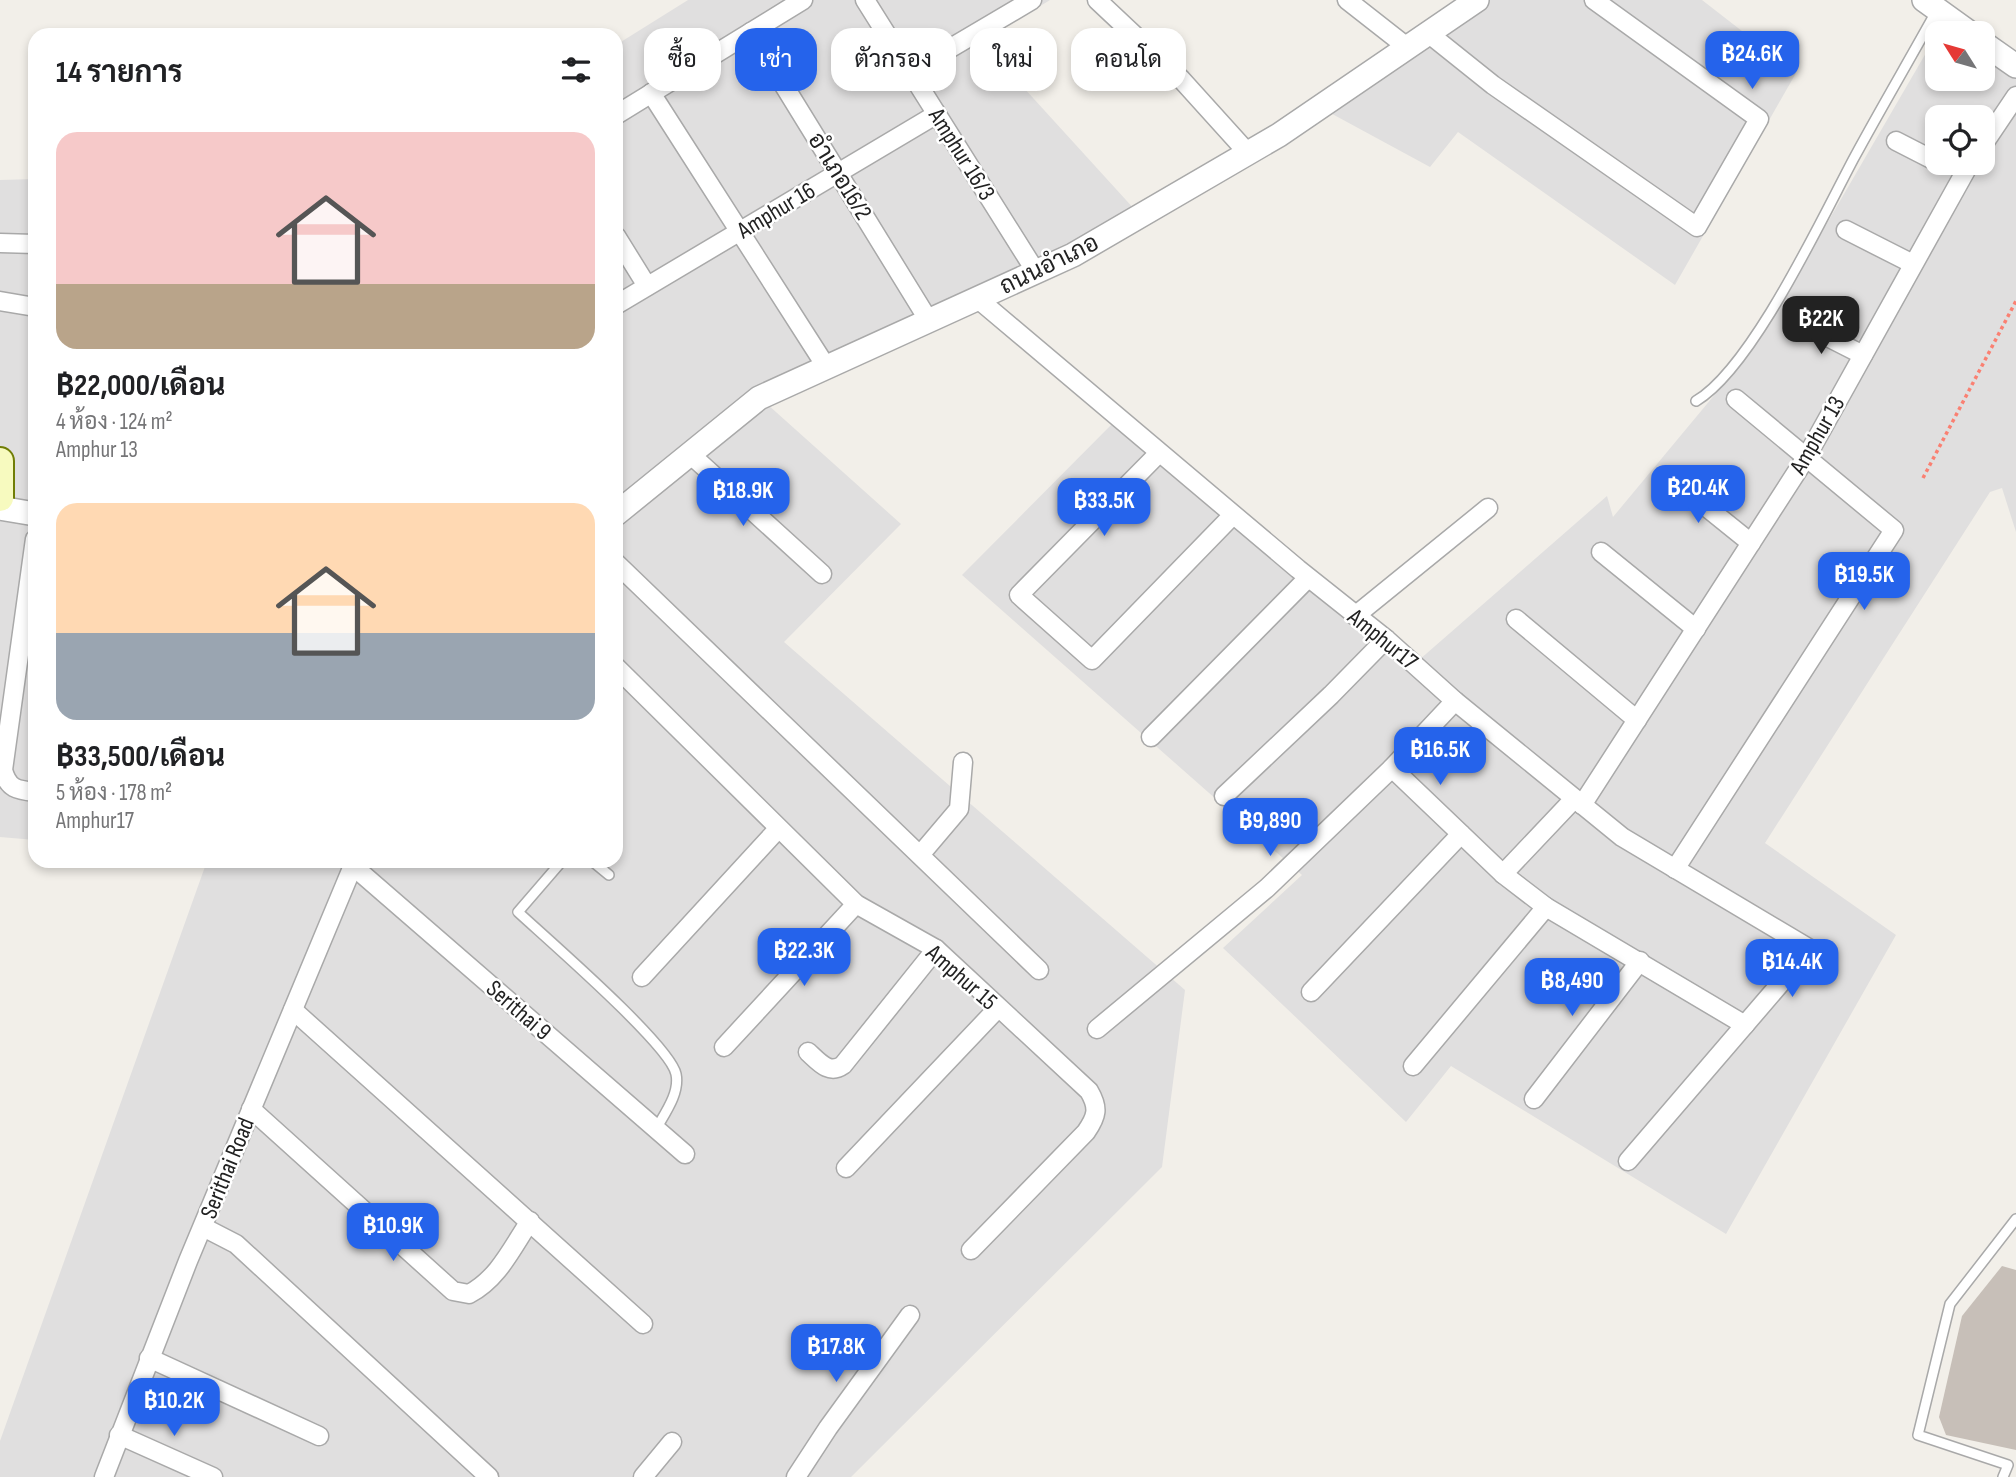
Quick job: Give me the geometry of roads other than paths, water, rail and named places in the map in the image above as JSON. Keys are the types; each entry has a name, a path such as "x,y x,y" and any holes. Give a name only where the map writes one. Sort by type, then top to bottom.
{"main road":[{"path":"0,461 0,498"}],"street":[{"path":"758,28 803,0"},
{"name":"Amphur 16/3","path":"865,0 882,28"},
{"path":"956,45 1032,0"},
{"path":"1097,0 1181,79 1247,152"},
{"path":"1347,0 1407,47"},
{"name":"ถนนอำเภอ","path":"623,508 759,398 1073,255 1279,135 1476,0"},
{"path":"1429,33 1493,85 1697,227 1759,119 1594,0"},
{"path":"1931,5 1953,21"},
{"path":"623,111 735,42"},
{"path":"1995,51 2016,66"},
{"name":"อำเภอ16/2","path":"787,91 929,321"},
{"name":"Amphur 16/3","path":"922,91 1036,272"},
{"path":"651,93 827,368"},
{"path":"1995,127 2016,96"},
{"name":"Amphur 16","path":"623,301 937,114"},
{"path":"1896,141 1925,156"},
{"name":"Amphur 13","path":"1503,874 1578,802 1637,720 1807,456 1963,175"},
{"path":"1846,230 1913,264"},
{"path":"0,243 28,244"},
{"path":"623,247 647,286"},
{"name":"Amphur17","path":"978,299 1308,578 1386,639 1455,701 1622,837 1810,949 1745,1025"},
{"path":"0,301 28,306"},
{"path":"1796,321 1863,355"},
{"path":"1675,869 1894,530 1736,399"},
{"path":"1159,453 1019,594 1092,660 1233,514"},
{"path":"690,454 822,574"},
{"path":"1669,477 1751,543"},
{"path":"0,508 28,513"},
{"path":"1355,616 1488,508"},
{"path":"1601,552 1696,629"},
{"path":"623,569 1039,970"},
{"path":"1151,737 1308,578"},
{"path":"28,590 3,770 7,783 16,790 28,791"},
{"path":"1516,619 1637,720"},
{"path":"1224,796 1386,639"},
{"name":"Amphur 15","path":"623,674 778,830 856,904 936,949 1089,1091 1097,1105 1096,1117 1086,1132 971,1250"},
{"path":"1097,1029 1267,888 1392,768 1455,701"},
{"path":"920,855 959,809 963,762"},
{"path":"1392,768 1503,874 1546,907 1745,1025 1628,1161"},
{"path":"642,977 778,830"},
{"path":"1311,992 1461,834"},
{"name":"Serithai Road","path":"104,1477 149,1358 352,868"},
{"name":"Serithai 9","path":"360,868 685,1154"},
{"path":"724,1047 856,904"},
{"path":"1413,1066 1546,907"},
{"path":"808,1052 830,1070 836,1070 843,1065 936,949"},
{"path":"1534,1099 1640,961"},
{"path":"846,1168 998,1008"},
{"path":"293,1010 643,1324"},
{"path":"251,1109 453,1291 469,1294 484,1286 496,1273 530,1221"},
{"path":"203,1227 236,1244 489,1477"},
{"path":"801,1475 828,1428 910,1315"},
{"path":"149,1358 319,1436"},
{"path":"119,1435 213,1477"},
{"path":"643,1477 673,1442"}],"lane":[{"path":"1696,401 1710,393 1723,380 1775,302 1931,5"},
{"path":"556,868 518,912 655,1041 676,1073 674,1095 656,1129"},
{"path":"600,868 609,876"},
{"path":"2003,1477 2008,1465 1918,1435 1950,1304 2016,1219"}]}
